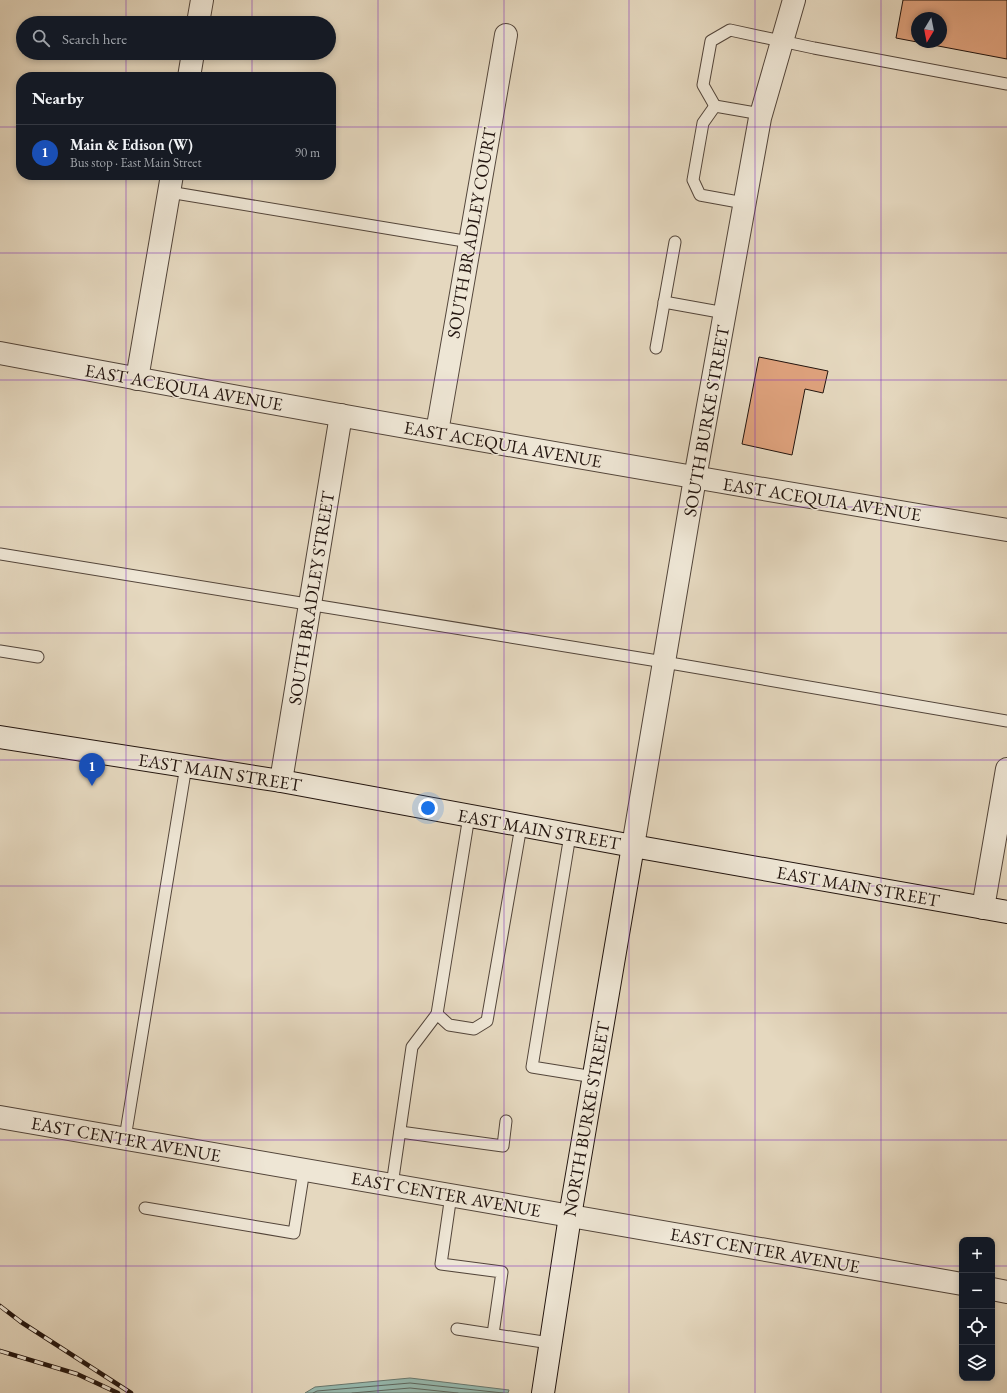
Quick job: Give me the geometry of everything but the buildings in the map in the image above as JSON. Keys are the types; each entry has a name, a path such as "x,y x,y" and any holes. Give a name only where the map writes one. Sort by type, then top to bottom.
{"street":[{"path":"199,16 202,0"},
{"name":"SOUTH BURKE STREET","path":"633,846 744,203 761,114 794,0"},
{"name":"SOUTH BRADLEY COURT","path":"436,432 506,35"},
{"path":"190,72 192,60"},
{"path":"137,379 170,183"},
{"name":"EAST ACEQUIA AVENUE","path":"0,353 137,379 696,478 1007,530"},
{"name":"SOUTH BRADLEY STREET","path":"281,781 341,415"},
{"name":"EAST MAIN STREET","path":"0,737 281,781 570,835 1007,912"},
{"path":"983,908 1007,769"},
{"name":"NORTH BURKE STREET","path":"543,1393 570,1216 633,846"},
{"name":"EAST CENTER AVENUE","path":"0,1117 959,1283"},
{"path":"995,1290 1007,1292"}],"lane":[{"path":"715,106 703,85 711,42 730,30 1007,84"},
{"path":"715,106 761,114"},
{"path":"715,106 703,123 693,180 700,195 744,203"},
{"path":"170,183 470,242"},
{"path":"656,348 675,242"},
{"path":"664,302 725,313"},
{"path":"0,554 664,662 1007,721"},
{"path":"0,651 38,657"},
{"path":"125,1138 186,766"},
{"path":"392,1185 412,1047 438,1014 469,816"},
{"path":"438,1014 448,1025 474,1029 487,1021 521,826"},
{"path":"570,835 532,1067 594,1077"},
{"path":"400,1132 503,1146 506,1121"},
{"path":"145,1208 294,1233 304,1170"},
{"path":"451,1195 441,1264 502,1272 493,1334"},
{"path":"457,1329 550,1343"}],"water":[{"path":"410,1378 509,1390 508,1393 305,1393 315,1387"}],"railway":[{"path":"0,1306 21,1322 131,1393"},
{"path":"0,1351 77,1374 118,1393"}],"place":[{"name":"Main & Edison (W)","path":"92,786"}]}
